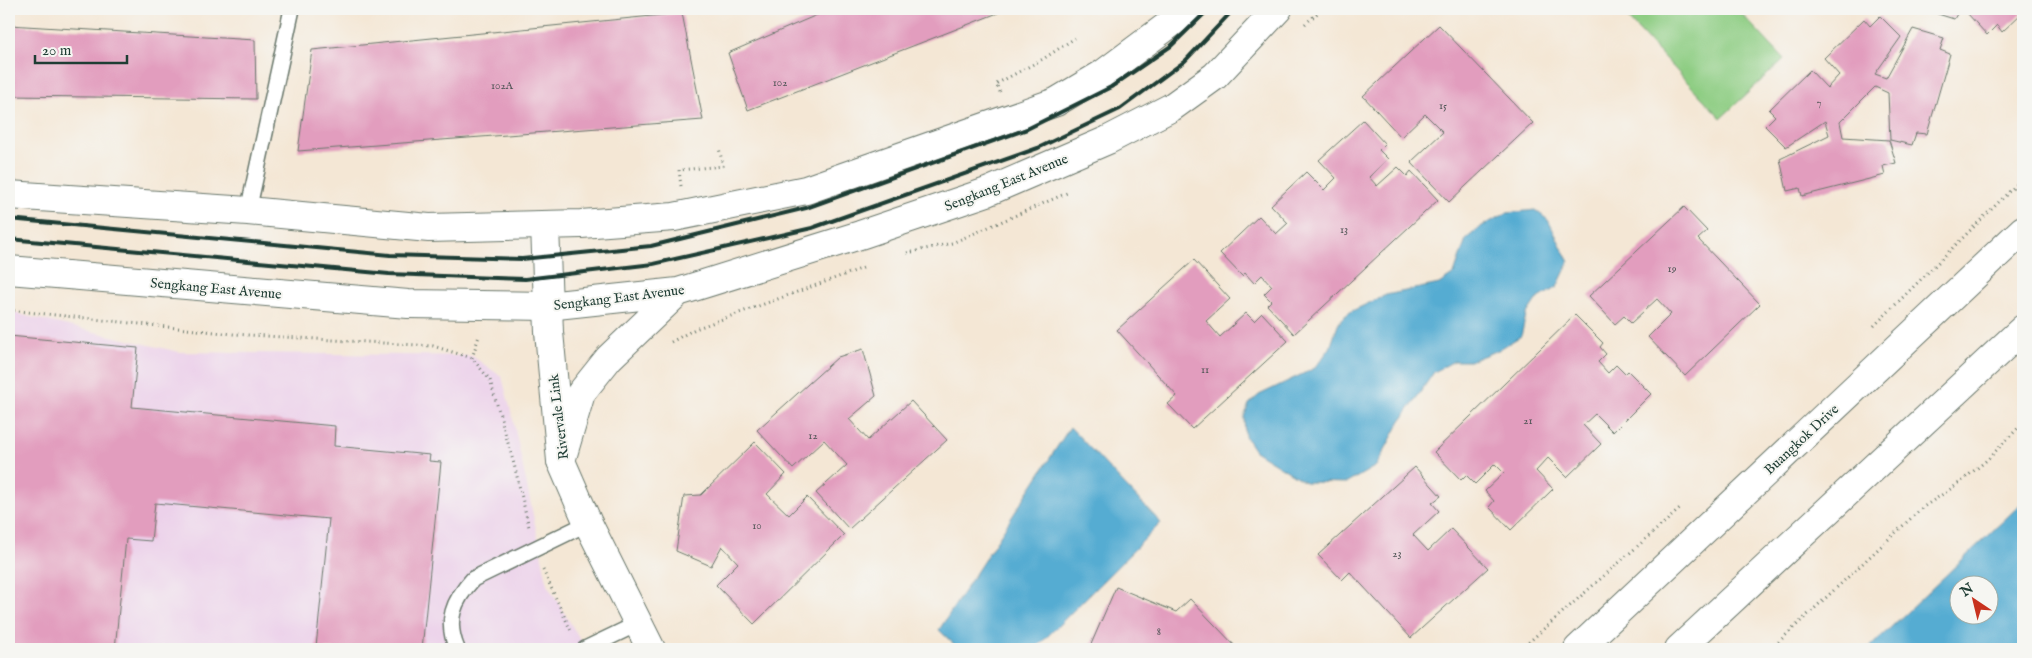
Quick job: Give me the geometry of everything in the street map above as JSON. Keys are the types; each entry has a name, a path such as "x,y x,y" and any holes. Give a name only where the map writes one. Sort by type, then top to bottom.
{"main road":[{"path":"9,195 248,211 429,228 545,226 674,217 806,190 1056,102 1103,74 1190,9"},
{"name":"Sengkang East Avenue","path":"9,270 408,304 547,306 678,292 860,235 978,195 1108,140 1172,107 1215,76 1278,9"},
{"name":"Rivervale Link","path":"545,226 547,306 561,461 588,523 650,649"},
{"name":"Buangkok Drive","path":"1578,649 2023,230"},
{"path":"561,461 581,393 609,358 678,292"},
{"path":"1679,649 2023,329"}],"lane":[{"path":"248,211 292,9"},
{"path":"457,649 451,630 453,610 460,593 473,579 588,523"},
{"path":"580,645 637,624"}],"path":[{"path":"1002,97 996,84 1043,59 1075,38"},
{"path":"682,190 680,170 723,166 719,148"},
{"path":"1868,332 2023,178"},
{"path":"899,255 952,243 1069,192"},
{"path":"665,345 695,329 871,265"},
{"path":"9,310 232,334 433,346 472,358 490,380 514,464 534,549 580,645"},
{"path":"472,358 479,336"},
{"path":"1771,649 1922,508 1958,484 1987,460 2023,423"},
{"path":"1521,649 1689,500"}],"shaded area":[{"path":"9,312 179,352 472,356 502,377 512,415 548,586 586,649 9,649"}],"green space":[{"path":"1639,9 1737,9 1784,59 1721,118 1628,19"}],"water":[{"path":"1535,210 1548,220 1569,262 1557,287 1536,300 1526,315 1521,336 1498,350 1470,361 1454,361 1434,372 1400,422 1376,466 1347,483 1305,482 1255,451 1245,436 1244,417 1249,404 1259,395 1315,368 1330,348 1342,318 1352,311 1386,295 1439,284 1454,274 1466,239 1482,226 1507,213"},
{"path":"1070,427 1161,523 1035,649 959,649 939,630"},
{"path":"2023,502 2023,649 1868,649"}],"building":[{"path":"831,9 1008,9 748,110 728,53"},
{"path":"1922,9 1960,9 1954,19"},
{"path":"1970,9 2023,9 2023,12 2002,32 1997,25 1987,35 1967,13"},
{"path":"682,13 703,120 298,151 312,50"},
{"path":"1880,16 1901,37 1875,74 1886,78 1913,29 1944,38 1940,50 1950,54 1927,134 1916,133 1912,145 1890,140 1888,93 1875,87 1840,122 1843,137 1889,140 1896,163 1883,166 1885,175 1802,196 1800,188 1787,191 1780,159 1829,135 1825,121 1786,147 1765,126 1775,116 1769,110 1810,70 1827,88 1839,75 1824,58 1864,19 1870,26"},
{"path":"9,25 255,40 256,99 9,96"},
{"path":"1439,25 1533,123 1449,202 1411,162 1443,132 1425,114 1401,137 1363,96"},
{"path":"1363,120 1385,144 1379,150 1388,159 1369,177 1377,186 1398,167 1407,176 1411,171 1438,200 1294,334 1267,305 1271,301 1264,294 1272,286 1262,275 1254,283 1245,273 1242,276 1220,253 1259,216 1276,234 1288,223 1271,205 1306,172 1324,190 1336,178 1319,160"},
{"path":"1684,207 1707,231 1698,239 1760,304 1685,376 1648,337 1671,314 1657,299 1631,323 1624,316 1615,324 1589,296"},
{"path":"1194,260 1230,299 1206,321 1220,337 1246,313 1254,321 1262,313 1288,341 1192,429 1168,404 1177,396 1117,330"},
{"path":"1575,315 1603,343 1600,347 1606,354 1598,362 1608,373 1616,365 1625,374 1628,371 1651,394 1613,432 1595,414 1583,425 1601,444 1567,477 1548,458 1536,471 1553,489 1511,530 1489,507 1494,501 1485,491 1504,473 1495,464 1475,484 1466,475 1461,480 1434,452"},
{"path":"9,336 138,348 132,407 335,426 334,446 430,455 429,461 441,462 422,649 312,649 316,647 329,519 155,503 151,541 126,539 115,649 9,649"},
{"path":"863,349 876,396 849,419 868,440 911,401 947,440 849,529 816,493 847,465 824,440 793,469 757,430 838,357"},
{"path":"755,442 786,474 767,494 789,515 807,497 844,535 754,624 716,585 738,563 722,546 711,566 676,551 684,496 701,495"},
{"path":"1415,467 1441,496 1432,503 1439,511 1413,535 1428,551 1451,529 1488,568 1411,638 1350,572 1342,580 1318,555"},
{"path":"1116,587 1176,612 1190,599 1238,649 1089,649"}],"railway":[{"path":"9,219 390,255 522,259 651,246 806,208 1027,129 1111,87 1171,46 1209,9"},
{"path":"9,239 389,274 525,279 653,264 812,228 1038,148 1120,109 1185,61 1234,9"}]}
